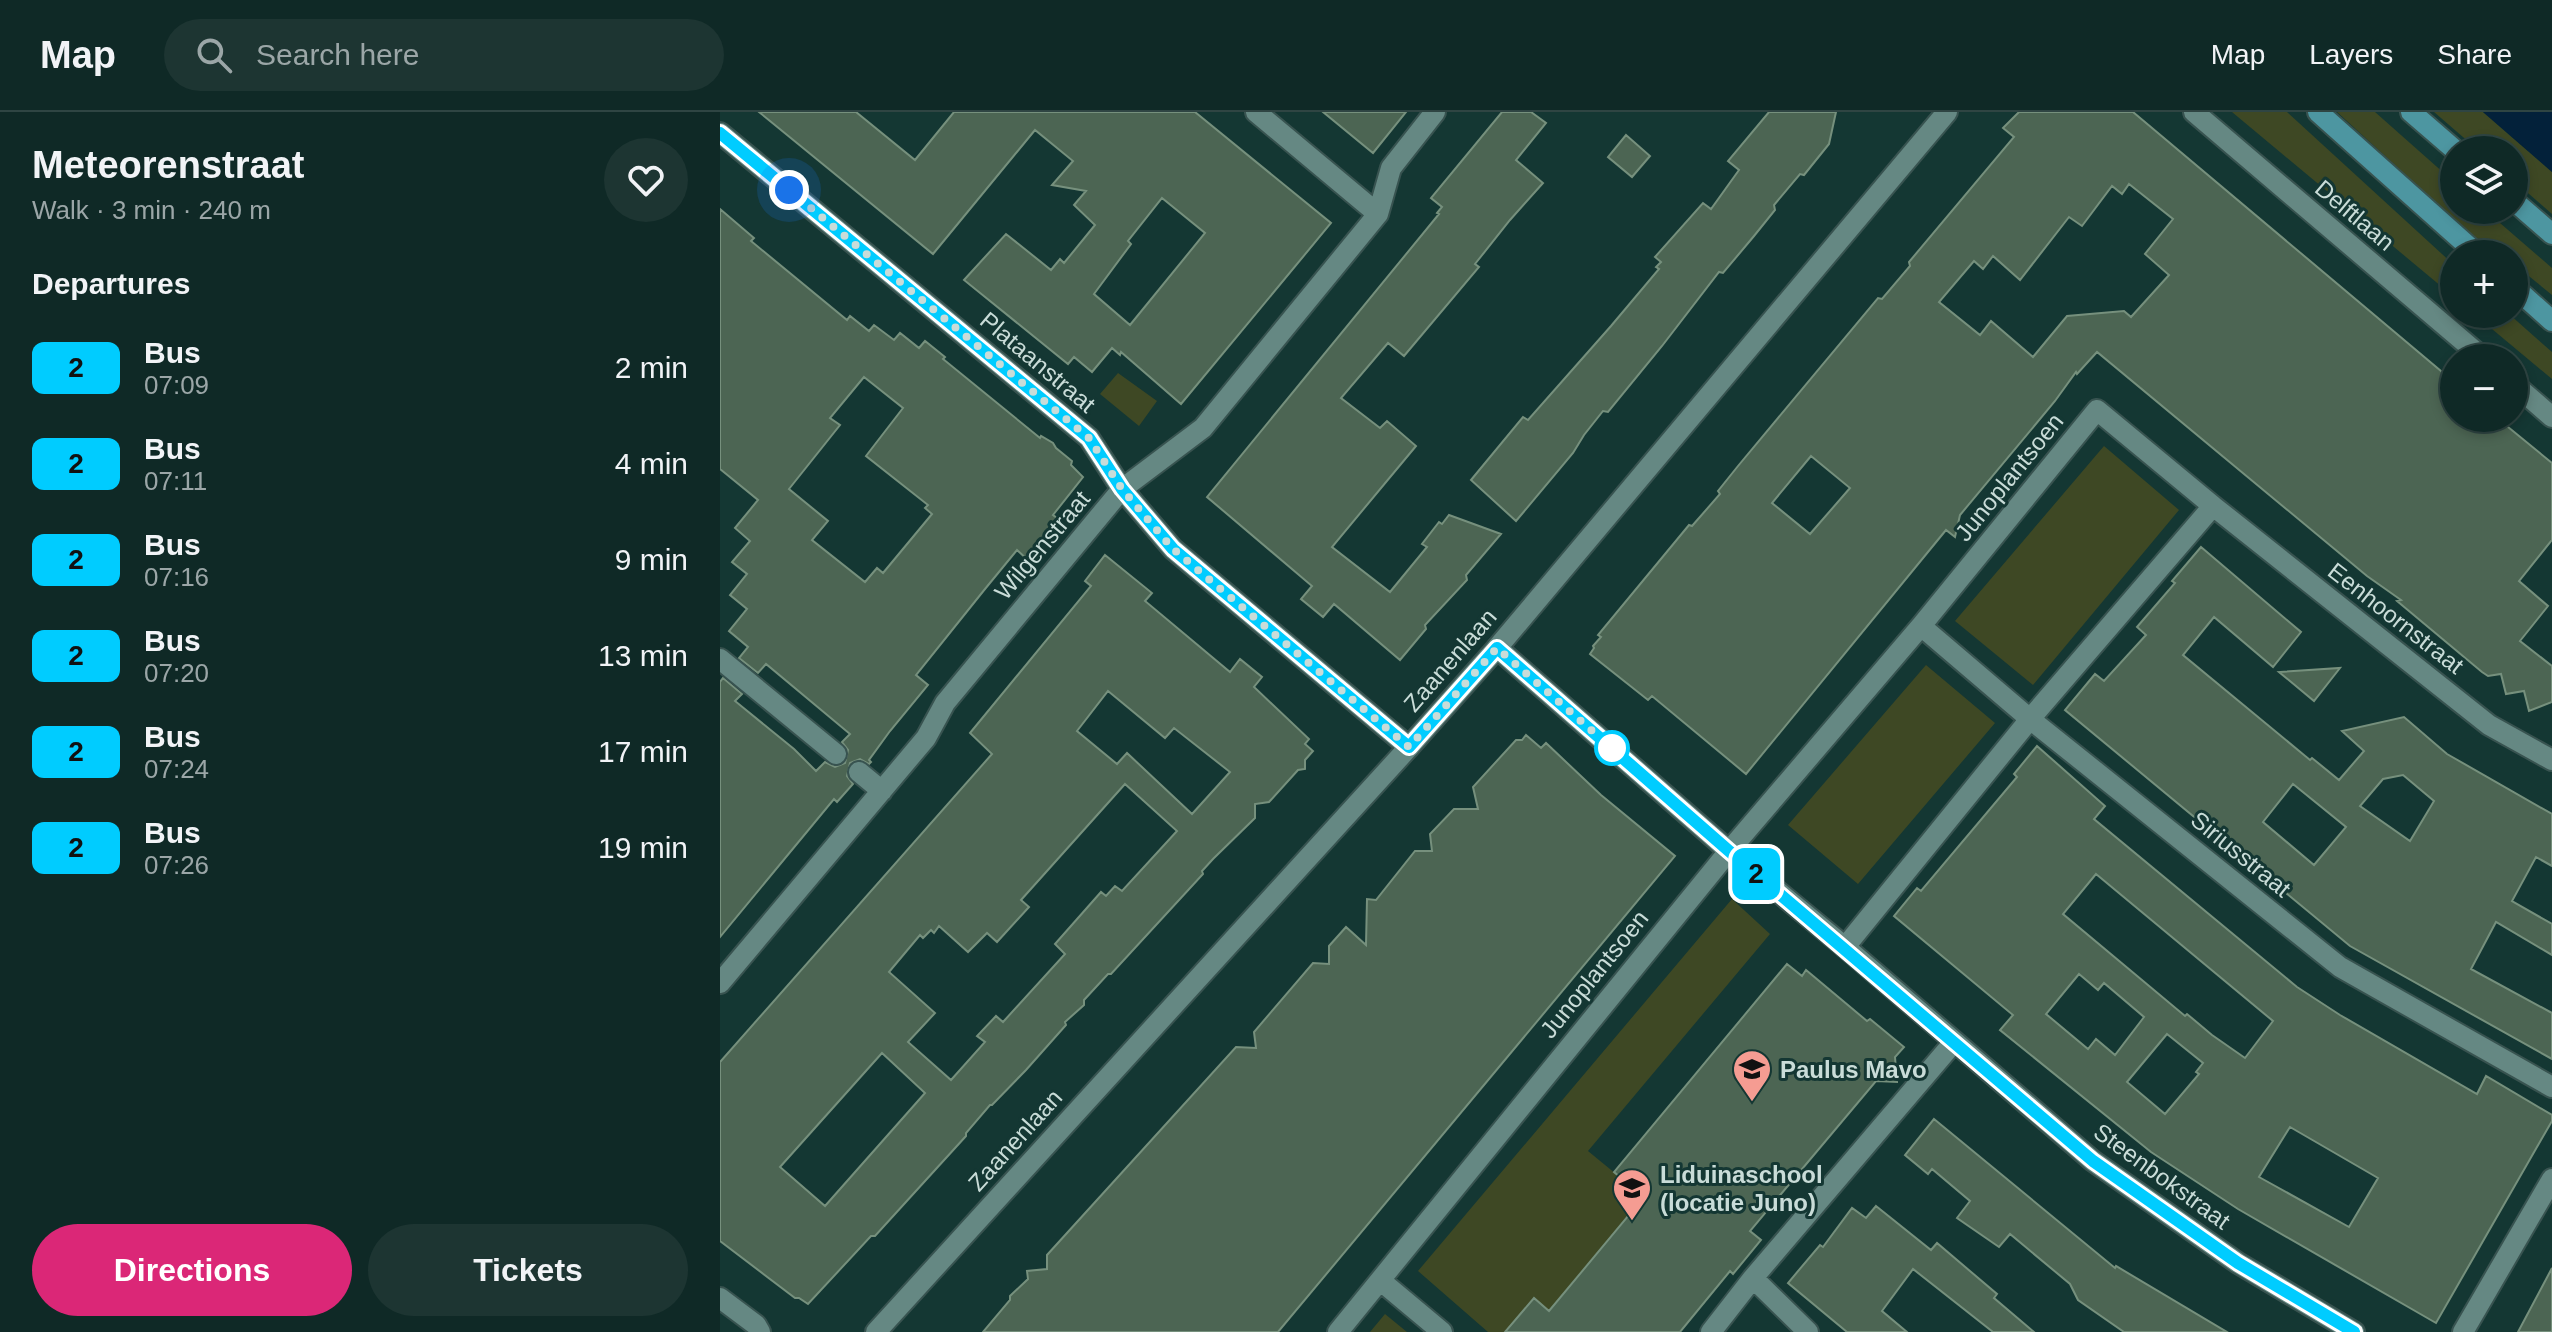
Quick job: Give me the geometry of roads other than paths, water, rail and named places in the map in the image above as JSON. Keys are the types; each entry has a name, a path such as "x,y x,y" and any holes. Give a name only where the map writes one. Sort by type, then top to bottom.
{"main road":[{"path":"2318,112 2461,240"},
{"path":"2411,112 2440,137"},
{"path":"2528,213 2552,234"},
{"path":"2528,300 2552,321"}],"street":[{"path":"1256,112 1378,214"},
{"name":"Wilgenstraat","path":"720,983 926,738 945,703 1122,489 1203,428 1378,214 1391,168 1435,112"},
{"name":"Zaanenlaan","path":"876,1332 1497,648 1947,112"},
{"name":"Delftlaan","path":"2194,112 2467,344"},
{"name":"Plataanstraat","path":"720,133 1089,438 1122,489 1173,549 1409,747"},
{"path":"2528,396 2552,417"},
{"name":"Junoplantsoen","path":"1338,1332 1729,851 1921,626 2097,410 2213,506"},
{"path":"1845,947 2030,719 2213,506"},
{"name":"Eenhoornstraat","path":"2213,506 2489,725 2552,760"},
{"name":"Siriusstraat","path":"1921,626 2030,719 2340,967 2552,1087"},
{"path":"1497,648 1954,1042 1753,1278 1711,1332"},
{"path":"720,659 836,754"},
{"path":"859,772 882,791"},
{"name":"Steenbokstraat","path":"1954,1042 2093,1161 2238,1263 2354,1332"},
{"path":"2463,1332 2552,1179"},
{"path":"1753,1278 1808,1332"},
{"path":"1381,1281 1442,1332"},
{"path":"720,1298 756,1325 760,1332"}],"water":[{"path":"2483,112 2552,112 2552,172 2528,151 2528,136 2511,136"}],"place":[{"name":"Paulus Mavo","path":"1752,1103"},
{"name":"Liduinaschool (locatie Juno)","path":"1632,1222"}]}
